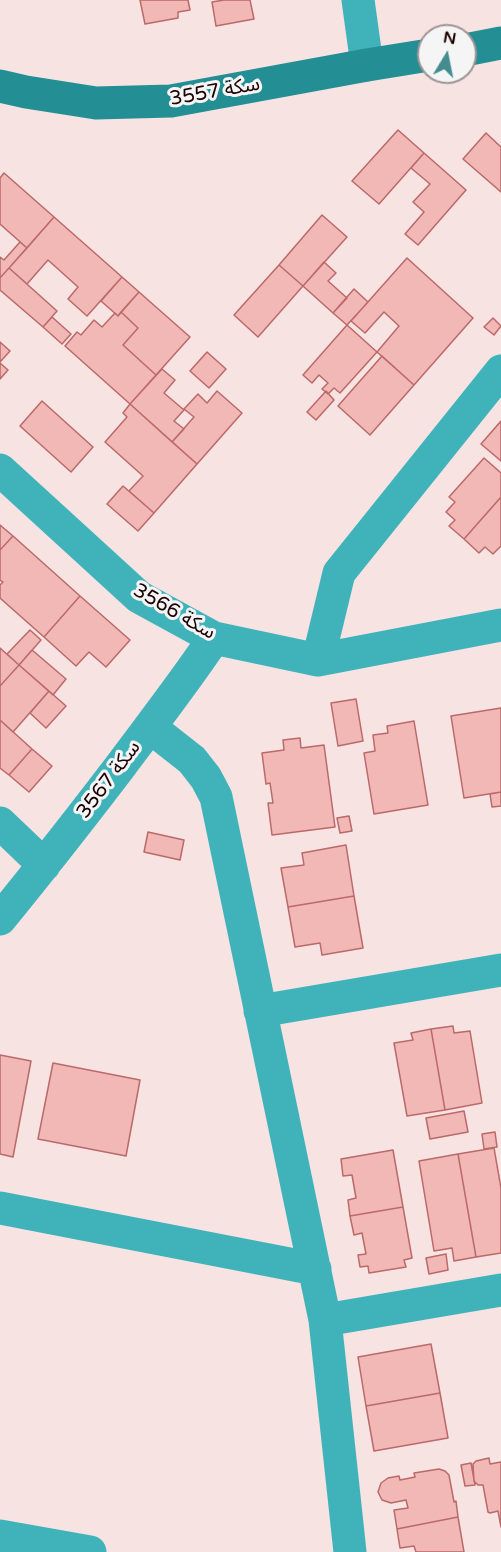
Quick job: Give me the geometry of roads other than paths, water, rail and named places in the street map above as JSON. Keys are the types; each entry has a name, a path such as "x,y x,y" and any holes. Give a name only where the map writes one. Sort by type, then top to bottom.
{"street":[{"path":"358,0 367,64"},
{"path":"477,48 501,43"},
{"name":"سكة 3557","path":"0,86 96,103 171,100 417,57"},
{"path":"318,660 339,573 501,371"},
{"name":"سكة 3566","path":"0,470 139,597 214,638 318,660 501,625"},
{"name":"سكة 3567","path":"0,919 150,727 214,638"},
{"path":"150,727 192,760 206,778 216,797 326,1320 350,1552"},
{"path":"0,823 44,865"},
{"path":"260,1011 501,970"},
{"path":"0,1208 315,1269"},
{"path":"326,1320 501,1290"},
{"path":"0,1536 90,1552"}]}
